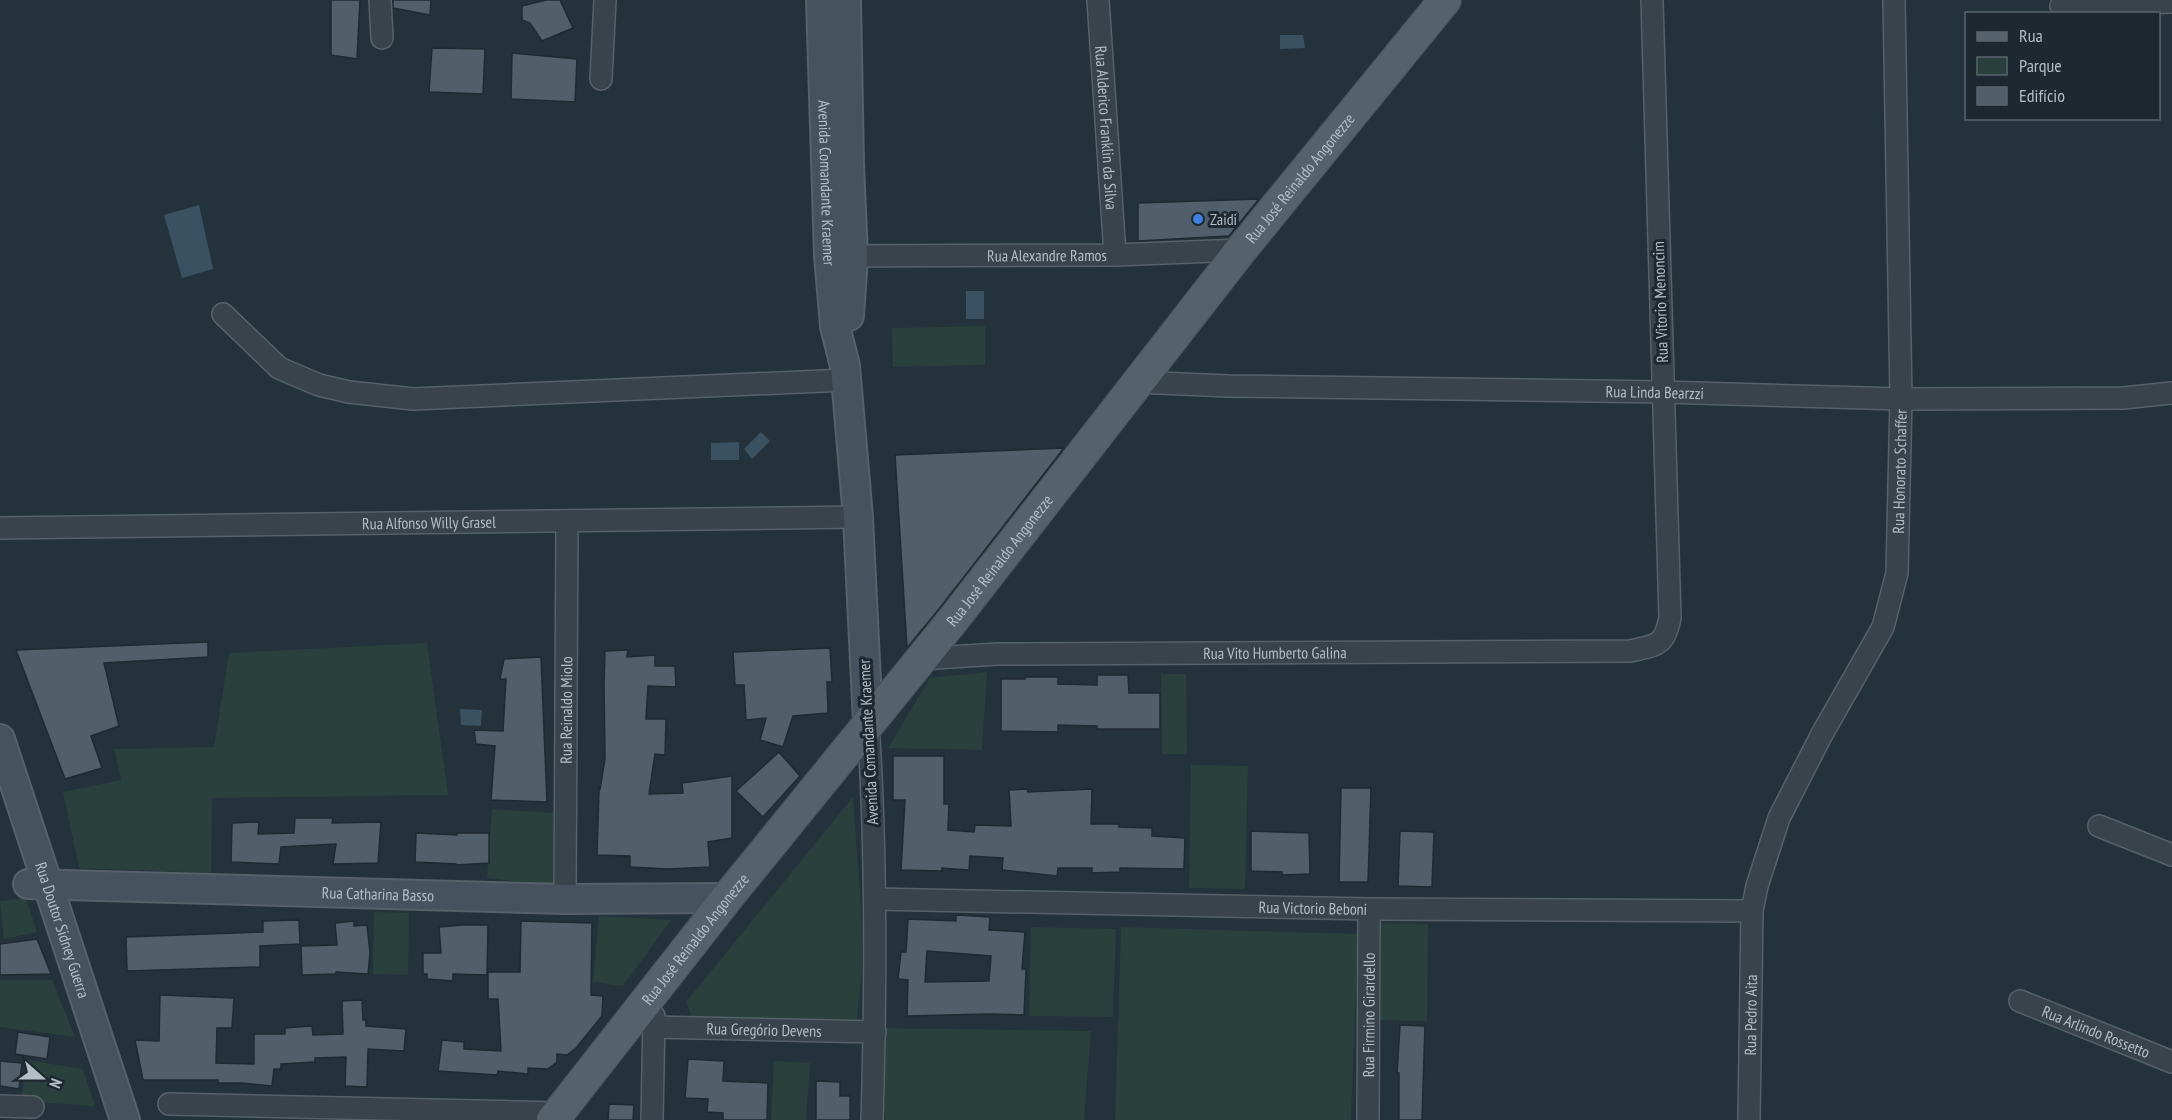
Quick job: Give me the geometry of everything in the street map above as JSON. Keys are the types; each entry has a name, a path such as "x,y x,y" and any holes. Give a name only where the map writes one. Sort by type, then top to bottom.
{"main road":[{"name":"Avenida Comandante Kraemer","path":"821,0 835,51"},
{"name":"Avenida Comandante Kraemer","path":"846,0 835,51 841,256 835,326 846,373 858,517 868,723"},
{"name":"Rua José Reinaldo Angonezze","path":"556,1116 727,898 921,659 1241,250 1445,0"},
{"name":"Rua Doutor Sidney Guerra","path":"0,739 38,884 106,1120"},
{"name":"Rua Doutor Sidney Guerra","path":"0,797 38,884 125,1120"},
{"name":"Rua Catharina Basso","path":"38,884 565,899 727,898"}],"street":[{"path":"380,0 382,38"},
{"path":"601,79 604,0"},
{"name":"Rua Alderico Franklin da Silva","path":"1098,0 1115,255"},
{"name":"Rua Vitorio Menoncim","path":"1630,651 1655,645 1666,635 1670,618 1652,0"},
{"name":"Rua Honorato Schaffer","path":"1752,911 1757,886 1779,818 1822,734 1883,627 1897,573 1901,399 1894,0"},
{"path":"2061,6 2172,2"},
{"name":"Rua Alexandre Ramos","path":"841,256 1115,255 1241,250"},
{"path":"223,314 279,368 319,385 360,393 413,399 846,373"},
{"name":"Rua Linda Bearzzi","path":"1137,382 1228,386 1663,392 1901,399 2123,398 2172,393"},
{"name":"Rua Alfonso Willy Grasel","path":"0,528 858,517"},
{"name":"Rua Reinaldo Miolo","path":"565,899 567,521"},
{"name":"Rua Vito Humberto Galina","path":"921,659 996,654 1630,651"},
{"name":"Avenida Comandante Kraemer","path":"868,723 875,899 875,1032 872,1120"},
{"path":"2099,826 2172,855"},
{"name":"Rua Victorio Beboni","path":"875,899 1369,909 1752,911"},
{"name":"Rua Firmino Girardello","path":"1368,1120 1369,909"},
{"name":"Rua Pedro Aita","path":"1749,1120 1752,911"},
{"path":"652,1120 654,992"},
{"name":"Rua Arlindo Rossetto","path":"2020,1001 2172,1062"},
{"name":"Rua Gregório Devens","path":"653,1027 875,1032"},
{"path":"169,1104 556,1116"},
{"path":"0,1106 33,1107"}],"green space":[{"path":"985,326 985,365 893,367 892,328"},
{"path":"427,643 448,795 212,798 211,873 79,868 63,792 121,780 114,749 214,747 229,653"},
{"path":"987,672 982,750 888,748 930,678"},
{"path":"1161,674 1186,674 1187,754 1162,754"},
{"path":"1191,765 1248,766 1245,889 1189,888"},
{"path":"853,797 861,909 862,966 857,1020 693,1021 686,1002"},
{"path":"492,809 553,813 555,886 487,878"},
{"path":"26,898 37,932 4,939 0,901"},
{"path":"374,912 409,913 408,975 373,974"},
{"path":"599,916 671,920 623,986 593,982"},
{"path":"1378,923 1428,924 1427,1021 1377,1020"},
{"path":"1031,927 1116,929 1113,1017 1029,1016"},
{"path":"1121,927 1358,934 1351,1120 1115,1120"},
{"path":"0,980 52,980 75,1037 0,1027"},
{"path":"885,1028 1091,1031 1084,1120 885,1120"},
{"path":"27,1060 83,1069 95,1106 21,1101"},
{"path":"774,1061 810,1063 806,1120 771,1120"}],"water":[{"path":"1280,35 1303,35 1305,48 1280,49"},
{"path":"199,205 213,269 182,278 164,215"},
{"path":"966,291 984,291 984,319 966,319"},
{"path":"761,432 770,441 752,459 744,449"},
{"path":"739,442 739,460 711,460 711,443"},
{"path":"460,709 482,710 481,726 461,725"}],"building":[{"path":"331,0 360,0 357,59 331,55"},
{"path":"393,0 431,0 430,15 393,8"},
{"path":"546,0 560,0 573,28 542,41 530,23 522,20 522,6"},
{"path":"432,48 485,49 483,94 429,92"},
{"path":"512,53 577,59 575,102 511,99"},
{"name":"Zaidi","path":"1259,199 1229,236 1138,241 1138,203"},
{"path":"1064,448 939,609 907,648 895,455"},
{"path":"208,642 208,657 104,663 119,726 91,736 102,768 65,779 16,650"},
{"path":"830,648 832,682 827,682 828,713 793,716 783,747 760,740 766,718 746,720 744,685 735,685 733,652"},
{"path":"628,650 627,657 655,655 655,666 675,666 676,687 648,686 646,719 666,719 665,755 655,754 649,794 683,793 682,783 732,776 732,838 708,842 710,867 669,869 630,867 630,856 597,855 599,789 605,759 605,651"},
{"path":"541,657 547,802 491,800 495,746 476,744 474,730 503,731 506,679 500,679 504,659"},
{"path":"1097,675 1128,675 1129,693 1160,693 1160,729 1097,729 1097,726 1058,725 1058,732 1001,731 1001,679 1058,677 1058,684 1097,685"},
{"path":"779,752 800,776 763,817 736,791"},
{"path":"893,756 944,756 944,804 949,804 948,830 974,832 975,825 1011,826 1009,790 1027,789 1028,792 1092,789 1091,824 1119,824 1119,827 1152,828 1152,836 1185,838 1184,869 1120,868 1120,872 1092,873 1092,868 1058,868 1057,876 1002,870 1003,858 970,856 969,870 942,868 942,871 901,870 905,800 893,800"},
{"path":"1341,788 1371,788 1368,882 1339,882"},
{"path":"295,818 333,818 332,823 381,822 378,863 333,864 336,844 281,847 279,864 231,862 232,823 259,822 258,834 294,833"},
{"path":"1251,831 1309,833 1310,874 1282,875 1282,872 1251,871"},
{"path":"1400,831 1434,832 1432,887 1398,886"},
{"path":"416,833 457,835 457,833 489,833 489,863 456,865 415,862"},
{"path":"956,915 990,917 989,930 1025,932 1022,969 1026,969 1024,1015 907,1016 908,980 898,979 901,952 906,952 908,919 956,921","holes":["927,951 991,956 989,981 925,982"]},
{"path":"299,920 300,944 260,946 260,967 127,971 126,937 263,932 263,921"},
{"path":"354,921 354,926 367,925 370,953 368,974 336,972 336,974 302,975 301,946 337,945 335,923"},
{"path":"521,921 592,923 591,995 603,996 602,1016 576,1048 567,1055 557,1054 557,1062 548,1069 528,1068 528,1074 498,1071 497,1075 438,1071 442,1040 464,1042 464,1049 501,1051 498,999 488,999 488,972 520,972"},
{"path":"488,925 487,975 453,974 453,981 427,979 427,974 423,974 423,953 441,953 439,927"},
{"path":"37,939 51,974 0,975 0,944"},
{"path":"160,995 234,998 232,1028 217,1028 216,1063 254,1064 254,1034 285,1034 285,1028 312,1026 313,1035 343,1034 342,1001 362,1000 363,1020 366,1020 366,1026 406,1029 404,1051 368,1049 367,1087 345,1086 346,1057 315,1058 315,1062 281,1064 281,1069 274,1069 272,1086 218,1083 218,1080 143,1080 135,1040 159,1041"},
{"path":"1400,1025 1425,1026 1422,1120 1399,1120 1399,1073 1397,1073"},
{"path":"18,1032 50,1037 47,1059 15,1054"},
{"path":"688,1059 724,1061 723,1081 768,1083 767,1120 723,1120 723,1113 707,1112 708,1099 685,1098"},
{"path":"0,1061 22,1063 19,1089 0,1086"},
{"path":"816,1081 840,1082 840,1096 850,1096 850,1120 816,1120"},
{"path":"609,1104 634,1105 633,1120 608,1120"}],"place":[{"name":"Zaidi","path":"1198,219"}]}
